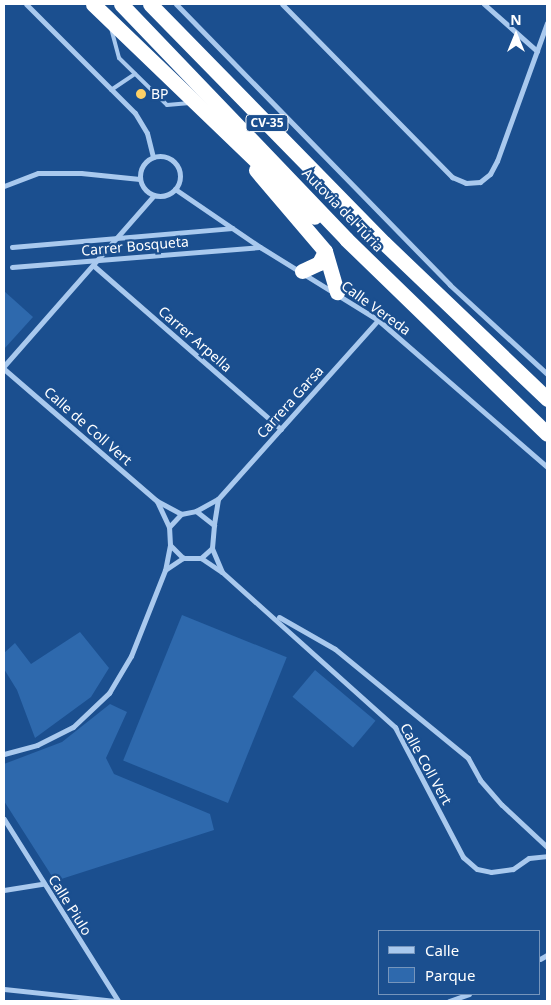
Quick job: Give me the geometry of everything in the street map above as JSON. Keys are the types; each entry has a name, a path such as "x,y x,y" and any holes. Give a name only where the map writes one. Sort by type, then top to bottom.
{"highway":[{"path":"93,4 312,215 346,239"},
{"name":"Autovia del Túria","path":"121,4 346,239 547,434"},
{"name":"Autovia del Túria","path":"150,4 384,243 547,399"},
{"path":"230,138 325,251 337,292"},
{"path":"302,271 319,263 325,251"}],"street":[{"path":"26,4 135,113 147,133 153,157"},
{"path":"176,4 450,284 547,374"},
{"path":"282,4 452,177 466,183 480,182 490,174 497,161 547,23"},
{"path":"484,4 537,51"},
{"path":"166,156 177,164 180,177 175,189 165,195 154,195 145,189 140,179 142,166 153,157 166,156"},
{"path":"4,186 38,173 82,173 140,179"},
{"name":"Calle Vereda","path":"175,189 260,247 337,292 378,320 547,467"},
{"path":"4,368 154,195"},
{"name":"Carrer Bosqueta","path":"12,248 232,228"},
{"name":"Carrer Bosqueta","path":"12,268 260,247"},
{"name":"Carrer Arpella","path":"94,266 281,429"},
{"name":"Carrera Garsa","path":"196,512 218,499 378,320"},
{"name":"Calle de Coll Vert","path":"4,368 157,501 181,514"},
{"path":"165,570 183,558 200,558 212,548 218,499"},
{"name":"Calle de Coll Vert","path":"157,501 169,527"},
{"path":"4,754 37,745 73,727 109,693 132,656 165,570 170,545 169,527 181,514 196,512 214,525"},
{"path":"170,545 183,558"},
{"name":"Calle Coll Vert","path":"212,548 222,572"},
{"name":"Calle Coll Vert","path":"200,558 222,572 266,608 395,727 464,857 477,869 491,872 513,869 529,858 547,856"},
{"name":"Calle Coll Vert","path":"266,608 335,648 468,758 480,780 502,805 547,847"},
{"name":"Calle Piulo","path":"4,819 118,1001"},
{"path":"4,890 43,884"},
{"path":"4,989 118,1001"},
{"path":"450,1001 466,995"}],"lane":[{"path":"108,19 119,58 166,104 196,103"},
{"path":"111,90 135,74"}],"green space":[{"path":"4,291 33,317 4,349"},
{"path":"182,615 287,657 228,803 123,761"},
{"path":"80,632 109,668 91,697 35,738 17,690 4,669 4,653 15,643 31,664"},
{"path":"315,670 376,721 353,748 293,697"},
{"path":"110,704 127,712 106,758 114,774 210,814 214,830 55,881 4,801 4,764 62,742"}],"place":[{"name":"BP","path":"141,94"}]}
